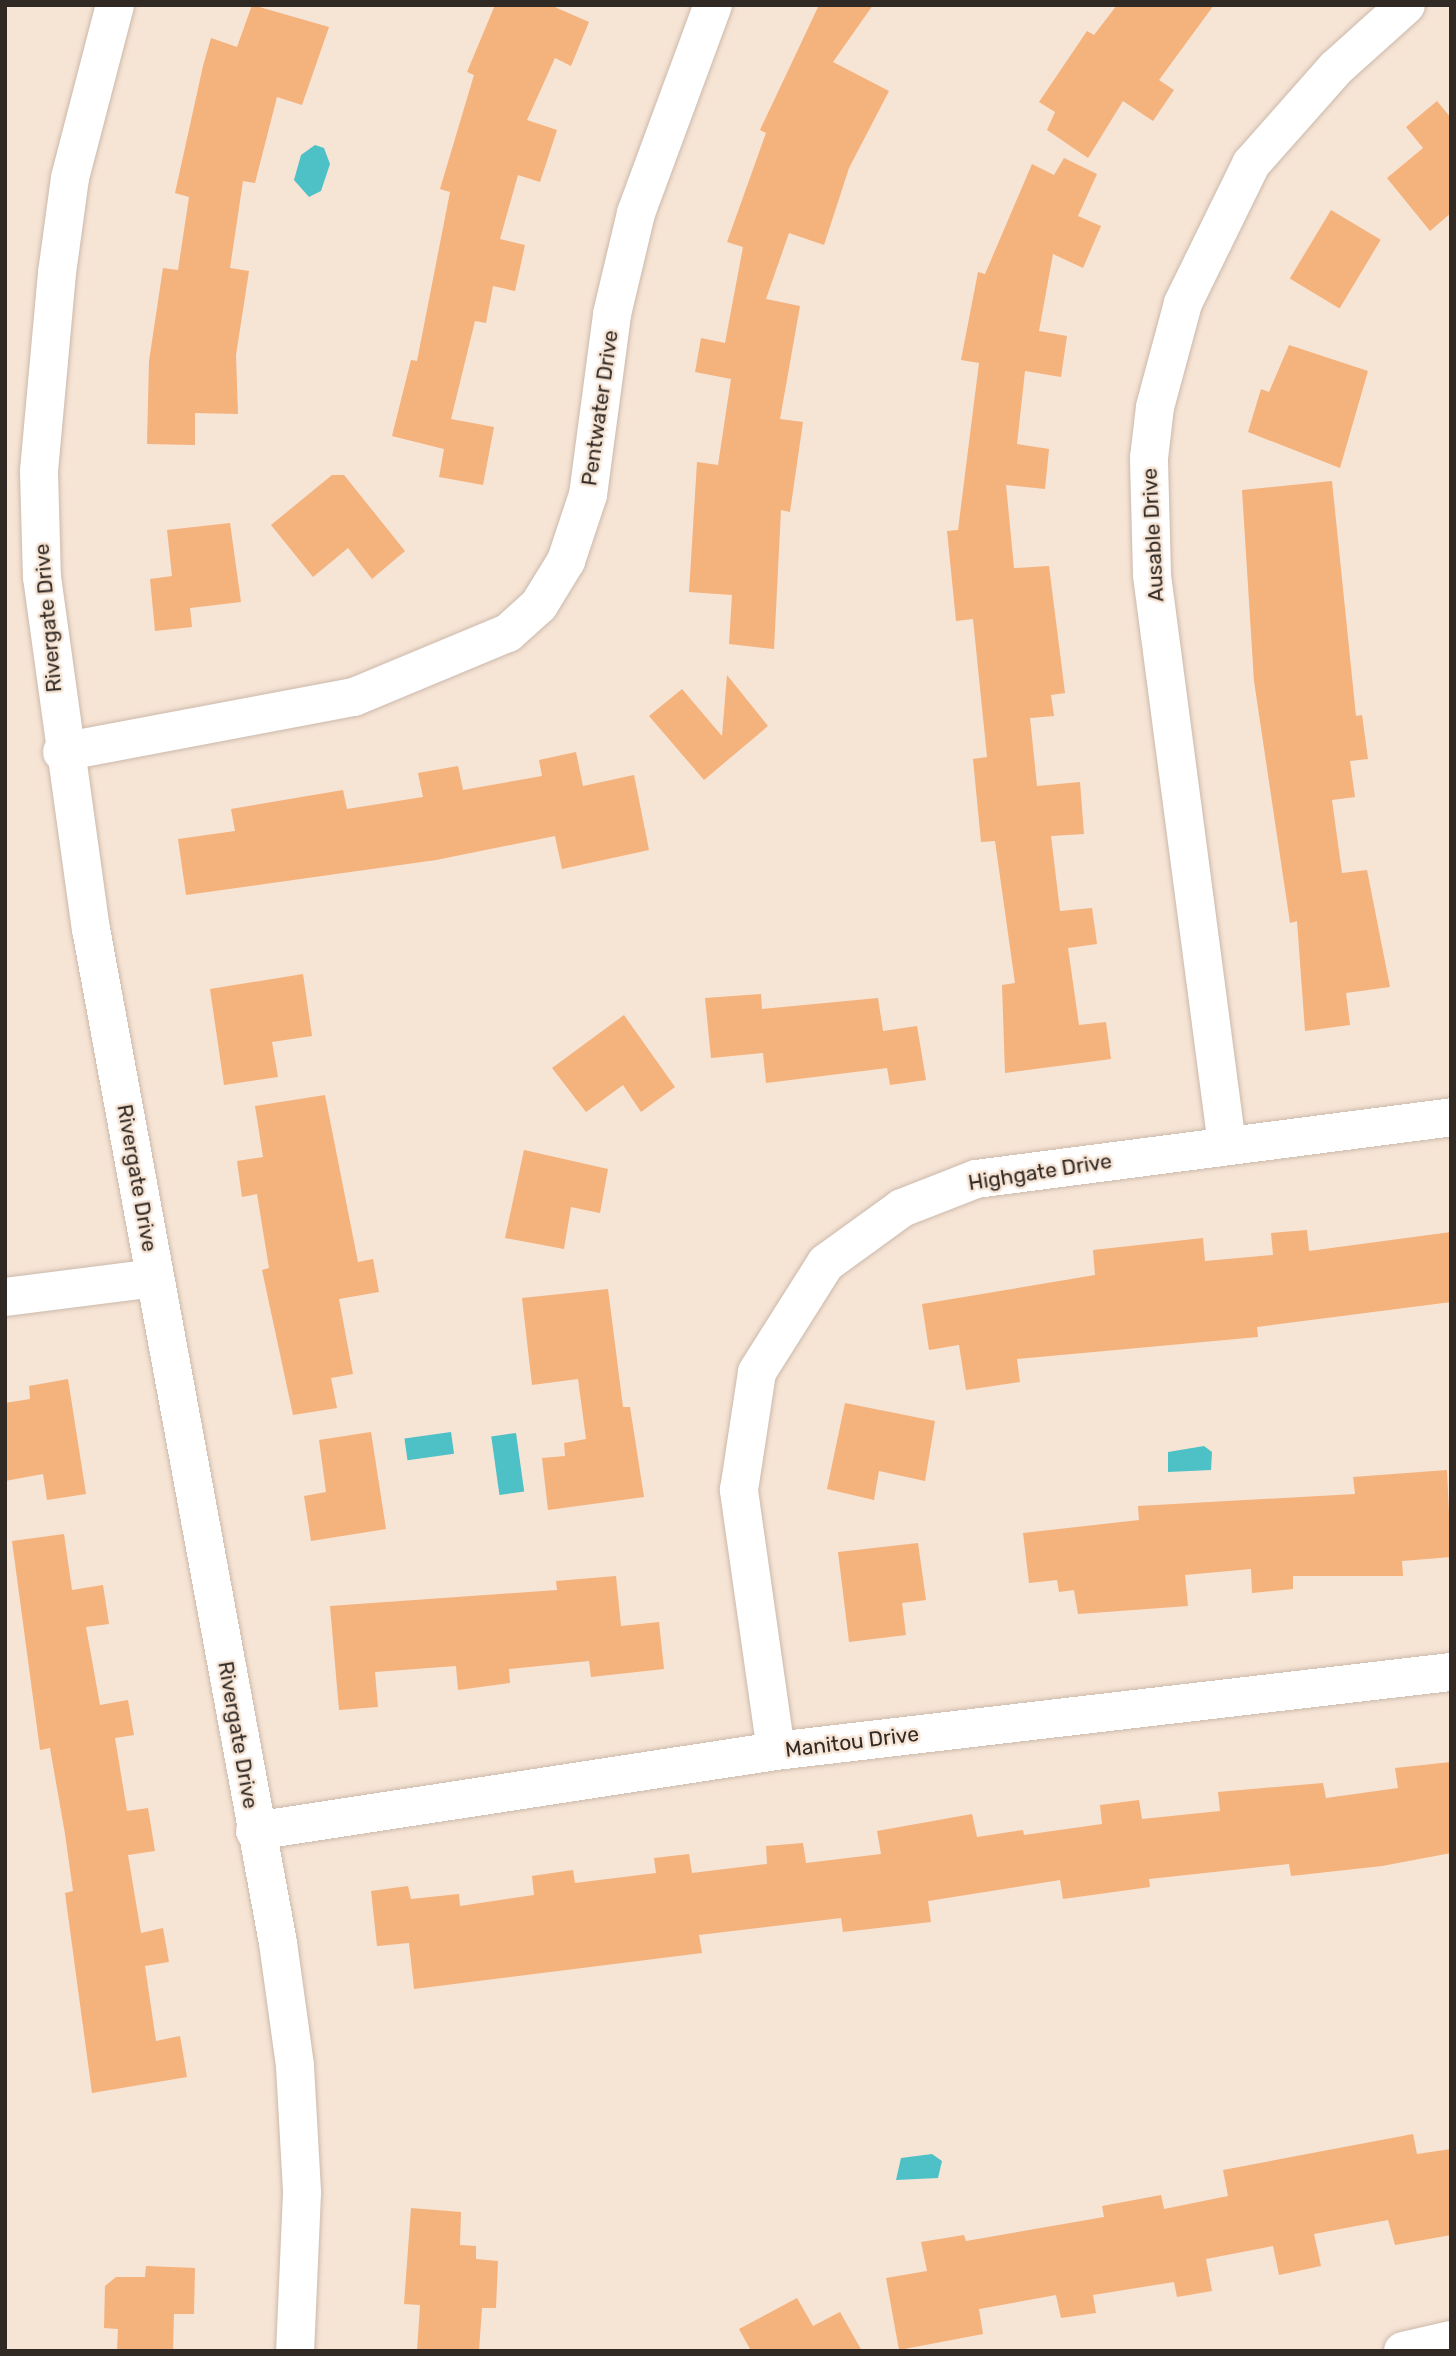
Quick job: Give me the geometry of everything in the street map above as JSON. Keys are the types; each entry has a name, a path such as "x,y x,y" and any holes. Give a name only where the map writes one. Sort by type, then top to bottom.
{"street":[{"name":"Rivergate Drive","path":"115,5 70,178 47,359 39,472 42,577 62,752 256,1831 295,2066 302,2193 295,2351"},
{"name":"Pentwater Drive","path":"62,752 354,697 508,633 539,604 566,561 588,495 612,314 636,213 713,5"},
{"name":"Ausable Drive","path":"1227,1145 1152,575 1149,458 1155,407 1187,291 1251,164 1336,68 1406,5"},
{"name":"Highgate Drive","path":"776,1751 739,1490 757,1372 810,1283 826,1263 902,1208 976,1179 1451,1117"},
{"path":"5,1297 155,1278"},
{"name":"Manitou Drive","path":"256,1831 776,1751 1451,1672"},
{"path":"1403,2351 1451,2340"}],"water":[{"path":"315,145 324,148 330,164 321,191 309,197 294,180 301,155"},
{"path":"451,1432 454,1454 408,1460 404,1439"},
{"path":"516,1433 524,1491 499,1495 491,1436"},
{"path":"1204,1446 1212,1452 1211,1470 1168,1472 1168,1452"},
{"path":"932,2154 942,2161 938,2178 896,2180 901,2158"}],"building":[{"path":"252,5 329,27 302,105 277,97 255,183 243,181 230,268 249,271 236,355 238,414 195,413 195,445 147,444 149,361 163,268 178,270 189,197 175,193 203,66 211,38 237,47"},
{"path":"495,5 550,5 589,22 571,66 555,58 527,120 557,130 540,182 518,175 500,239 525,245 515,291 493,286 486,323 475,321 451,419 494,427 483,485 439,477 444,449 392,436 411,360 417,361 450,192 440,189 474,75 467,72"},
{"path":"819,5 873,5 833,62 889,91 849,168 824,245 789,233 766,299 800,306 780,419 803,422 790,512 781,510 774,649 729,644 732,595 689,592 697,462 718,465 731,379 695,372 701,338 725,343 743,247 727,242 766,133 760,130"},
{"path":"1117,5 1214,5 1159,80 1174,90 1153,121 1123,101 1088,158 1047,130 1055,112 1039,102 1087,31 1094,35"},
{"path":"1437,101 1451,118 1451,213 1430,231 1387,178 1423,148 1406,127"},
{"path":"1064,158 1097,174 1078,216 1101,226 1083,268 1053,254 1039,331 1067,336 1061,377 1025,371 1017,444 1049,449 1045,489 1006,485 1014,568 1049,566 1065,693 1051,695 1054,716 1030,718 1037,786 1080,782 1084,834 1051,836 1060,911 1092,908 1097,944 1068,948 1079,1025 1106,1022 1111,1059 1005,1073 1002,985 1015,983 995,841 981,842 973,759 987,757 973,619 956,621 947,531 958,530 979,363 961,360 978,272 985,274 1032,164 1054,175"},
{"path":"1331,210 1381,240 1340,308 1290,279"},
{"path":"1289,345 1368,371 1340,468 1248,432 1261,389 1269,392"},
{"path":"332,475 344,475 405,551 372,579 348,548 313,577 271,525"},
{"path":"1332,481 1356,716 1362,715 1368,759 1350,761 1355,797 1332,800 1342,873 1367,870 1390,987 1346,993 1350,1025 1305,1031 1297,921 1290,923 1254,681 1242,490"},
{"path":"230,523 241,602 190,608 192,627 155,631 150,579 172,576 167,530"},
{"path":"727,675 768,726 704,780 649,716 682,689 722,736"},
{"path":"576,752 583,786 634,775 649,850 562,869 555,836 436,860 186,895 178,839 235,831 231,809 343,790 347,809 423,797 418,773 458,766 463,790 542,776 539,760"},
{"path":"303,974 312,1036 272,1042 278,1077 224,1085 210,989"},
{"path":"761,994 762,1009 878,998 883,1031 917,1026 926,1080 890,1085 887,1068 766,1083 763,1053 711,1058 705,998"},
{"path":"624,1015 675,1087 641,1112 623,1085 586,1112 552,1068"},
{"path":"325,1095 358,1262 373,1259 379,1292 339,1299 353,1374 331,1378 337,1408 293,1415 262,1270 269,1268 257,1194 242,1197 237,1161 263,1157 255,1106"},
{"path":"524,1150 608,1169 600,1213 571,1207 564,1249 505,1238"},
{"path":"1307,1230 1309,1251 1451,1232 1451,1302 1257,1327 1258,1337 1017,1359 1020,1382 966,1390 959,1345 929,1350 922,1304 1095,1275 1093,1250 1203,1238 1205,1261 1273,1255 1271,1233"},
{"path":"608,1289 623,1407 630,1407 644,1497 548,1510 542,1458 565,1456 564,1443 586,1439 578,1379 532,1385 522,1298"},
{"path":"68,1379 86,1494 47,1500 43,1474 5,1481 5,1403 30,1399 29,1386"},
{"path":"845,1403 935,1421 925,1481 879,1471 874,1500 827,1489"},
{"path":"371,1432 386,1529 311,1541 304,1496 326,1492 319,1440"},
{"path":"1447,1470 1451,1557 1402,1561 1403,1576 1293,1576 1293,1589 1252,1593 1251,1569 1185,1575 1188,1606 1078,1614 1074,1590 1059,1592 1057,1580 1029,1583 1023,1533 1139,1520 1138,1506 1355,1494 1353,1477"},
{"path":"64,1534 72,1590 103,1585 109,1624 86,1627 100,1705 128,1700 134,1735 115,1738 127,1811 148,1808 155,1851 128,1855 141,1933 163,1928 169,1962 145,1966 156,2041 180,2036 187,2077 92,2093 65,1893 73,1891 65,1834 50,1748 40,1750 12,1541"},
{"path":"918,1543 926,1600 902,1603 906,1635 849,1642 838,1552"},
{"path":"616,1576 621,1626 659,1622 664,1669 591,1677 589,1661 509,1669 510,1683 458,1690 456,1666 375,1672 378,1707 339,1710 330,1606 557,1590 556,1581"},
{"path":"1451,1762 1451,1853 1382,1866 1291,1876 1289,1864 1149,1879 1150,1887 1063,1899 1060,1880 928,1901 931,1922 843,1932 841,1918 699,1935 702,1953 414,1989 409,1943 377,1946 371,1891 408,1886 411,1899 459,1894 460,1906 534,1895 532,1876 573,1870 575,1883 656,1873 654,1858 689,1854 692,1873 767,1864 766,1846 803,1843 806,1863 881,1854 877,1831 972,1814 977,1837 1023,1830 1024,1835 1102,1824 1100,1805 1139,1800 1142,1819 1220,1811 1218,1792 1323,1783 1326,1798 1398,1788 1395,1768"},
{"path":"1413,2134 1417,2154 1451,2149 1451,2235 1395,2245 1388,2220 1314,2234 1321,2266 1279,2275 1273,2246 1206,2259 1212,2291 1177,2297 1174,2282 1093,2295 1096,2313 1061,2318 1056,2295 979,2309 983,2334 899,2350 886,2278 927,2271 921,2242 964,2235 966,2241 1104,2217 1102,2206 1161,2195 1164,2209 1228,2196 1223,2170"},
{"path":"411,2208 461,2212 460,2245 476,2246 476,2259 498,2261 496,2308 482,2308 479,2351 417,2351 420,2305 404,2304"},
{"path":"146,2266 195,2268 194,2314 174,2314 173,2351 117,2351 118,2329 104,2328 105,2286 116,2277 145,2277"},
{"path":"797,2298 813,2326 840,2312 862,2351 751,2351 739,2329"}]}
